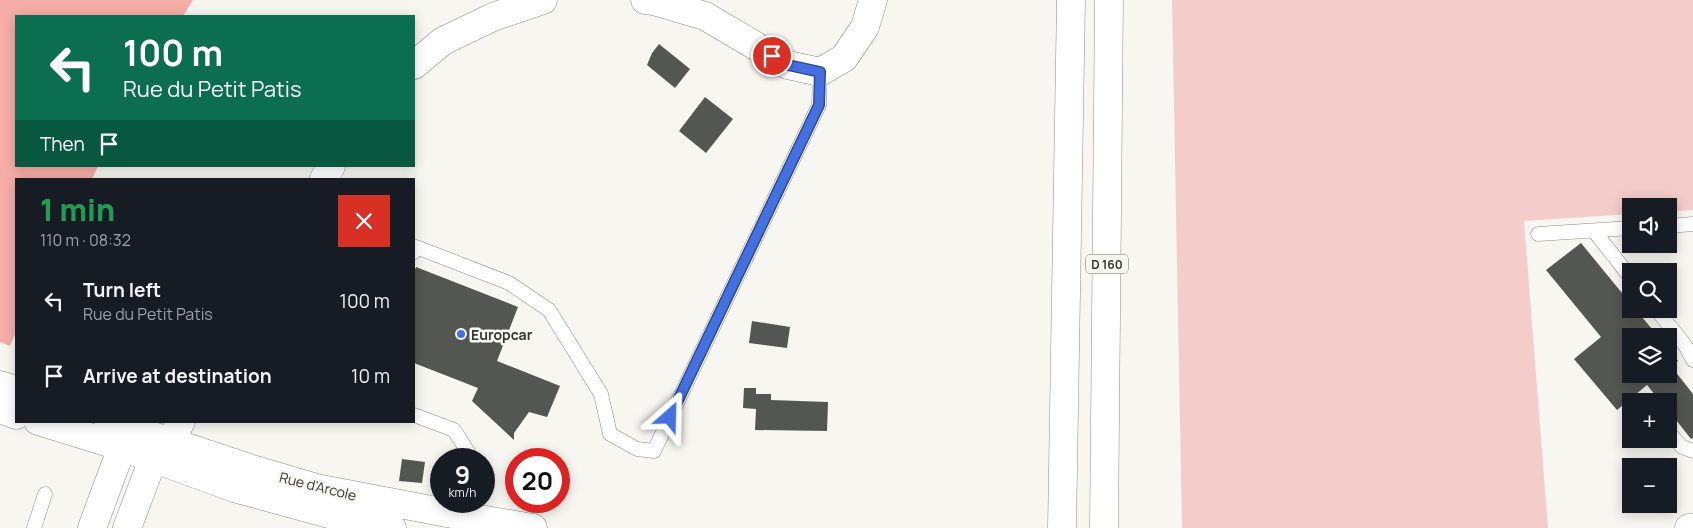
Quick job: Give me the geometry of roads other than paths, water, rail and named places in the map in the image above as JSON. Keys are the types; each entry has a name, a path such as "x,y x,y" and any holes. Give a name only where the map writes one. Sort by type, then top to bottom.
{"main road":[{"path":"415,63 443,41 493,17 543,0"},
{"path":"644,0 654,1 705,16 788,65 820,72 844,58 865,27 873,0"},
{"name":"D 160","path":"1062,528 1071,0"},
{"name":"D 160","path":"1104,528 1109,0"},
{"path":"0,385 15,390"},
{"path":"0,409 15,415"},
{"name":"Rue d'Arcole","path":"43,423 122,447 167,443 234,488 329,514 392,528"},
{"path":"52,423 99,427 125,437 167,443 127,528"},
{"name":"Rue d'Arcole","path":"113,423 167,443 316,488 430,504"},
{"path":"92,528 122,447"},
{"name":"Rue d'Arcole","path":"482,513 533,528"}],"lane":[{"path":"415,249 416,246 509,282 549,310 601,394 610,434 637,449 654,451 819,105 820,72"},
{"path":"1677,225 1693,224"},
{"path":"1538,234 1622,229"},
{"path":"1594,231 1622,267"},
{"path":"1663,318 1685,345 1693,360"},
{"path":"415,415 454,430 465,448"},
{"path":"1677,442 1682,447 1693,451"},
{"path":"34,528 45,494"}],"place":[{"name":"Europcar","path":"461,334"}]}
